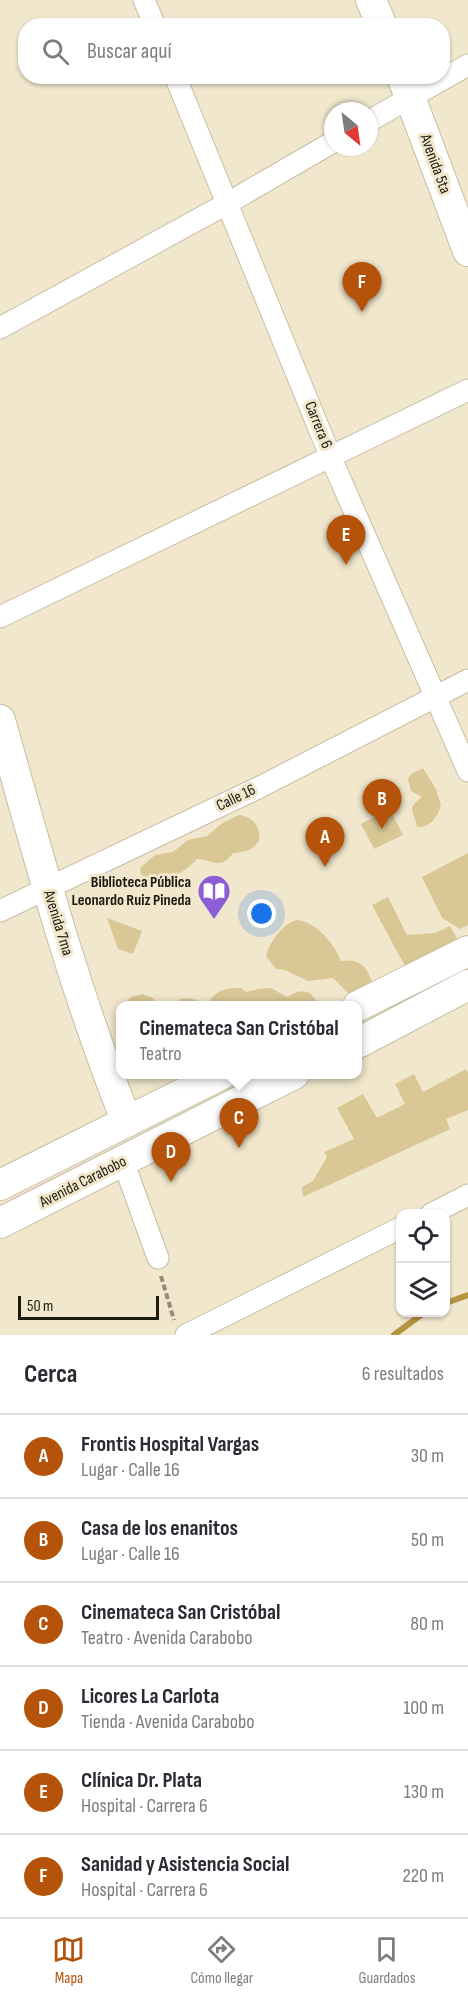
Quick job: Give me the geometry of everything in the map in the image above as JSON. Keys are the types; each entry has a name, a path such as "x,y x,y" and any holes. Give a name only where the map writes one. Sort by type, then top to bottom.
{"main road":[{"path":"371,0 378,18"},
{"name":"Avenida 5ta","path":"406,87 468,251"},
{"name":"Avenida 7ma","path":"0,720 47,888 86,1011 127,1122"},
{"path":"362,1004 468,951"},
{"path":"362,1040 468,985"},
{"name":"Avenida Carabobo","path":"0,1185 212,1079"},
{"name":"Avenida Carabobo","path":"0,1223 284,1079"},
{"path":"127,1122 162,1142"}],"street":[{"path":"144,0 151,18"},
{"path":"450,71 468,65"},
{"name":"Carrera 6","path":"178,84 331,458 468,771"},
{"path":"378,113 406,87"},
{"path":"0,328 228,203 324,147"},
{"path":"0,617 468,390"},
{"name":"Calle 16","path":"0,910 260,787 468,680"},
{"path":"123,1161 158,1258"},
{"path":"441,1209 468,1195"},
{"path":"181,1329 396,1230"}],"path":[{"path":"158,1258 161,1279 181,1329"}],"shaded area":[{"path":"423,768 436,789 441,805 430,823 417,827 412,808 422,797 411,791 408,779 411,774"},
{"path":"390,809 403,835 374,849 361,824"},
{"path":"239,815 252,820 259,831 259,841 251,849 233,853 220,863 197,859 182,872 163,880 150,881 140,873 141,867 155,855 173,852 188,840 207,836 221,824"},
{"path":"468,853 468,925 460,929 442,918 422,877"},
{"path":"388,897 407,935 435,933 450,926 459,942 406,968 372,905"},
{"path":"107,918 142,931 133,954 118,949"},
{"path":"297,920 311,925 324,935 334,947 341,961 347,960 361,964 368,972 372,983 350,995 333,978 308,981 285,970 276,969 266,956 268,951 282,929"},
{"path":"241,988 246,992 271,988 287,997 298,992 307,992 316,1001 210,1001 214,995 227,989"},
{"path":"142,994 153,998 155,1001 127,1001 131,997"},
{"path":"187,998 197,1001 178,1001"},
{"path":"466,1069 468,1073 468,1110 446,1119 450,1129 303,1197 302,1187 313,1181 327,1157 324,1152 354,1139 337,1108 363,1094 377,1118 405,1104 395,1084 414,1074 423,1092"}],"waterway":[{"path":"450,1302 468,1295"},
{"path":"394,1335 418,1317"}],"place":[{"name":"Sanidad y Asistencia Social","path":"362,312"},
{"name":"Clínica Dr. Plata","path":"346,565"},
{"name":"Casa de los enanitos","path":"382,829"},
{"name":"Frontis Hospital Vargas","path":"325,867"},
{"name":"Biblioteca Pública Leonardo Ruiz Pineda","path":"214,920"},
{"name":"Cinemateca San Cristóbal","path":"239,1148"},
{"name":"Licores La Carlota","path":"171,1182"}]}
